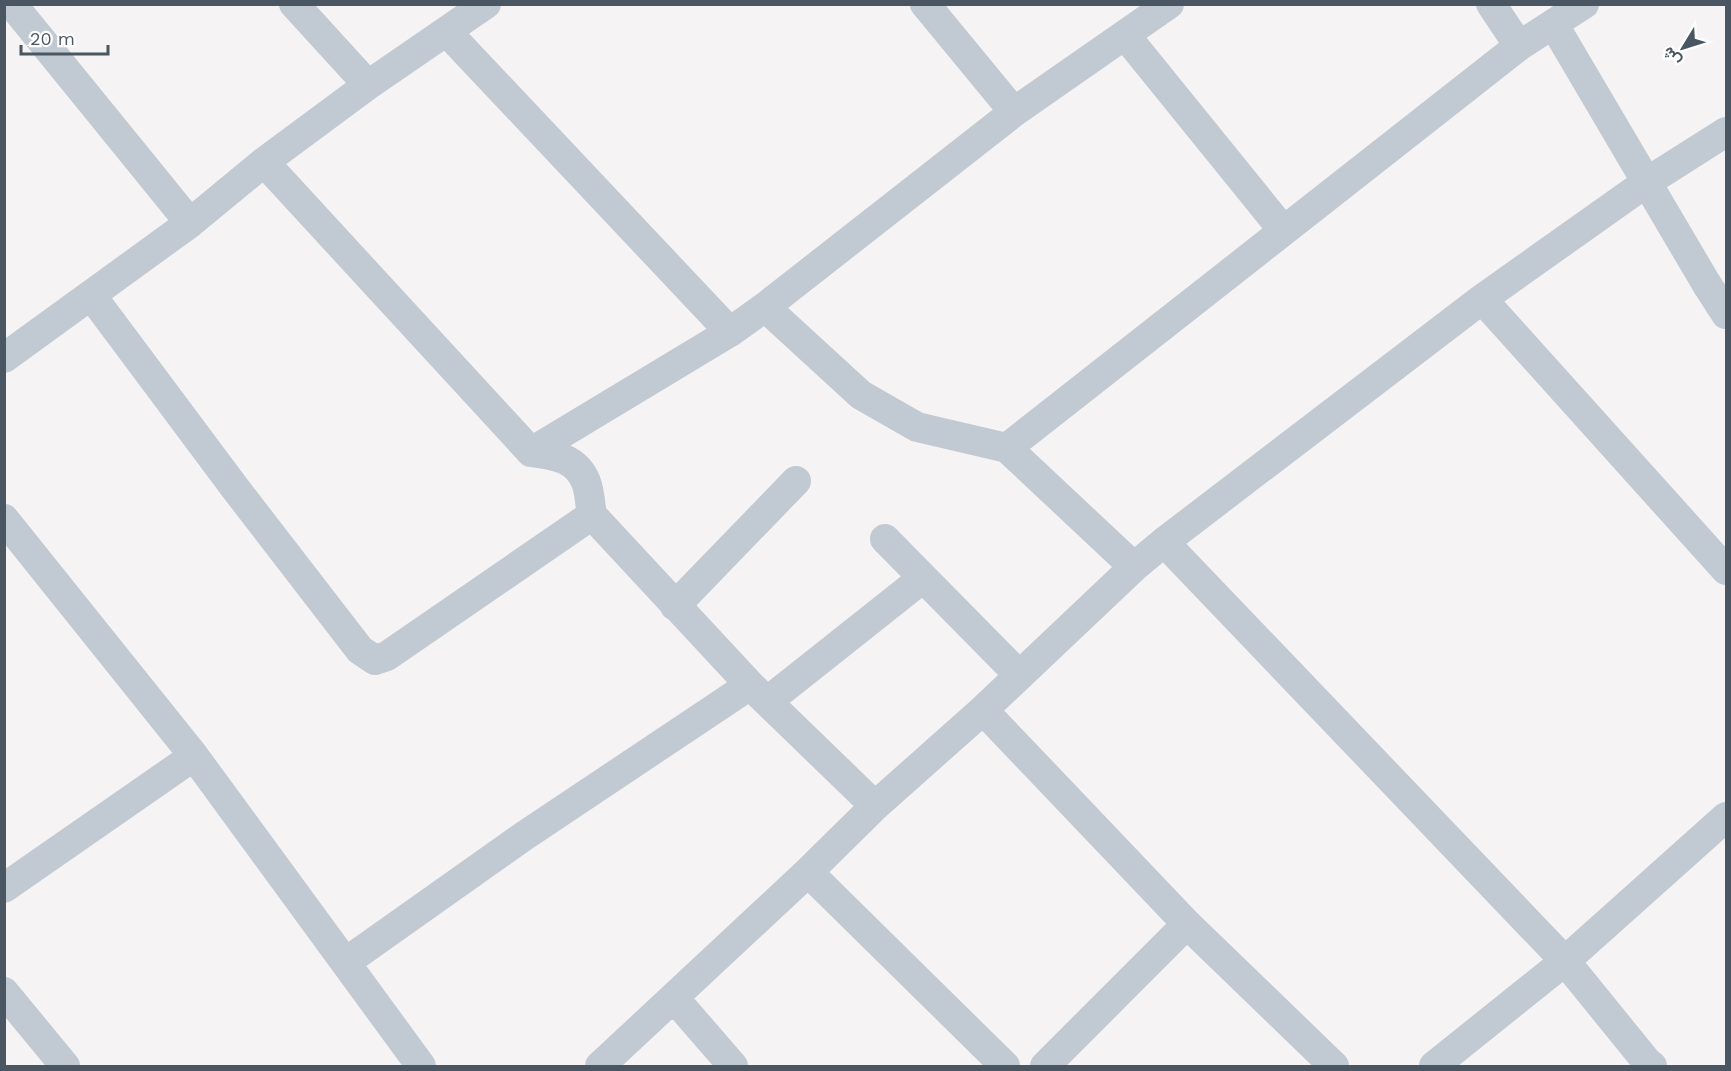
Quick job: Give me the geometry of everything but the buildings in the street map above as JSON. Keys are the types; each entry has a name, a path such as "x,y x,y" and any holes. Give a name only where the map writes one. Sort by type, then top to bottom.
{"street":[{"path":"12,4 190,223"},
{"path":"294,4 368,85"},
{"path":"8,349 91,295 190,223 264,162 368,85 486,4"},
{"path":"925,4 1014,112"},
{"path":"531,452 730,332 1014,112 1168,4"},
{"path":"1491,4 1519,46"},
{"path":"1007,448 1519,46 1584,4"},
{"path":"1554,25 1726,314"},
{"path":"447,32 730,332"},
{"path":"1125,35 1283,230"},
{"path":"600,1066 808,872 875,806 983,710 1134,567 1164,542 1482,299 1647,182 1726,132"},
{"path":"264,162 531,452 553,455 572,463 586,481 592,515 759,693 875,806"},
{"path":"91,295 360,650 375,660 387,656 592,515"},
{"path":"1482,299 1726,570"},
{"path":"765,307 861,395 917,426 1007,448 1134,567"},
{"path":"675,606 796,482"},
{"path":"4,519 194,756 421,1066"},
{"path":"885,540 1019,675"},
{"path":"1164,542 1565,961 1647,1065"},
{"path":"346,962 524,836 759,693 922,578"},
{"path":"983,710 1187,924 1334,1066"},
{"path":"4,888 194,756"},
{"path":"1434,1066 1565,961 1726,817"},
{"path":"808,872 1005,1066"},
{"path":"1045,1066 1187,924"},
{"path":"4,992 65,1066"},
{"path":"674,998 733,1066"}]}
